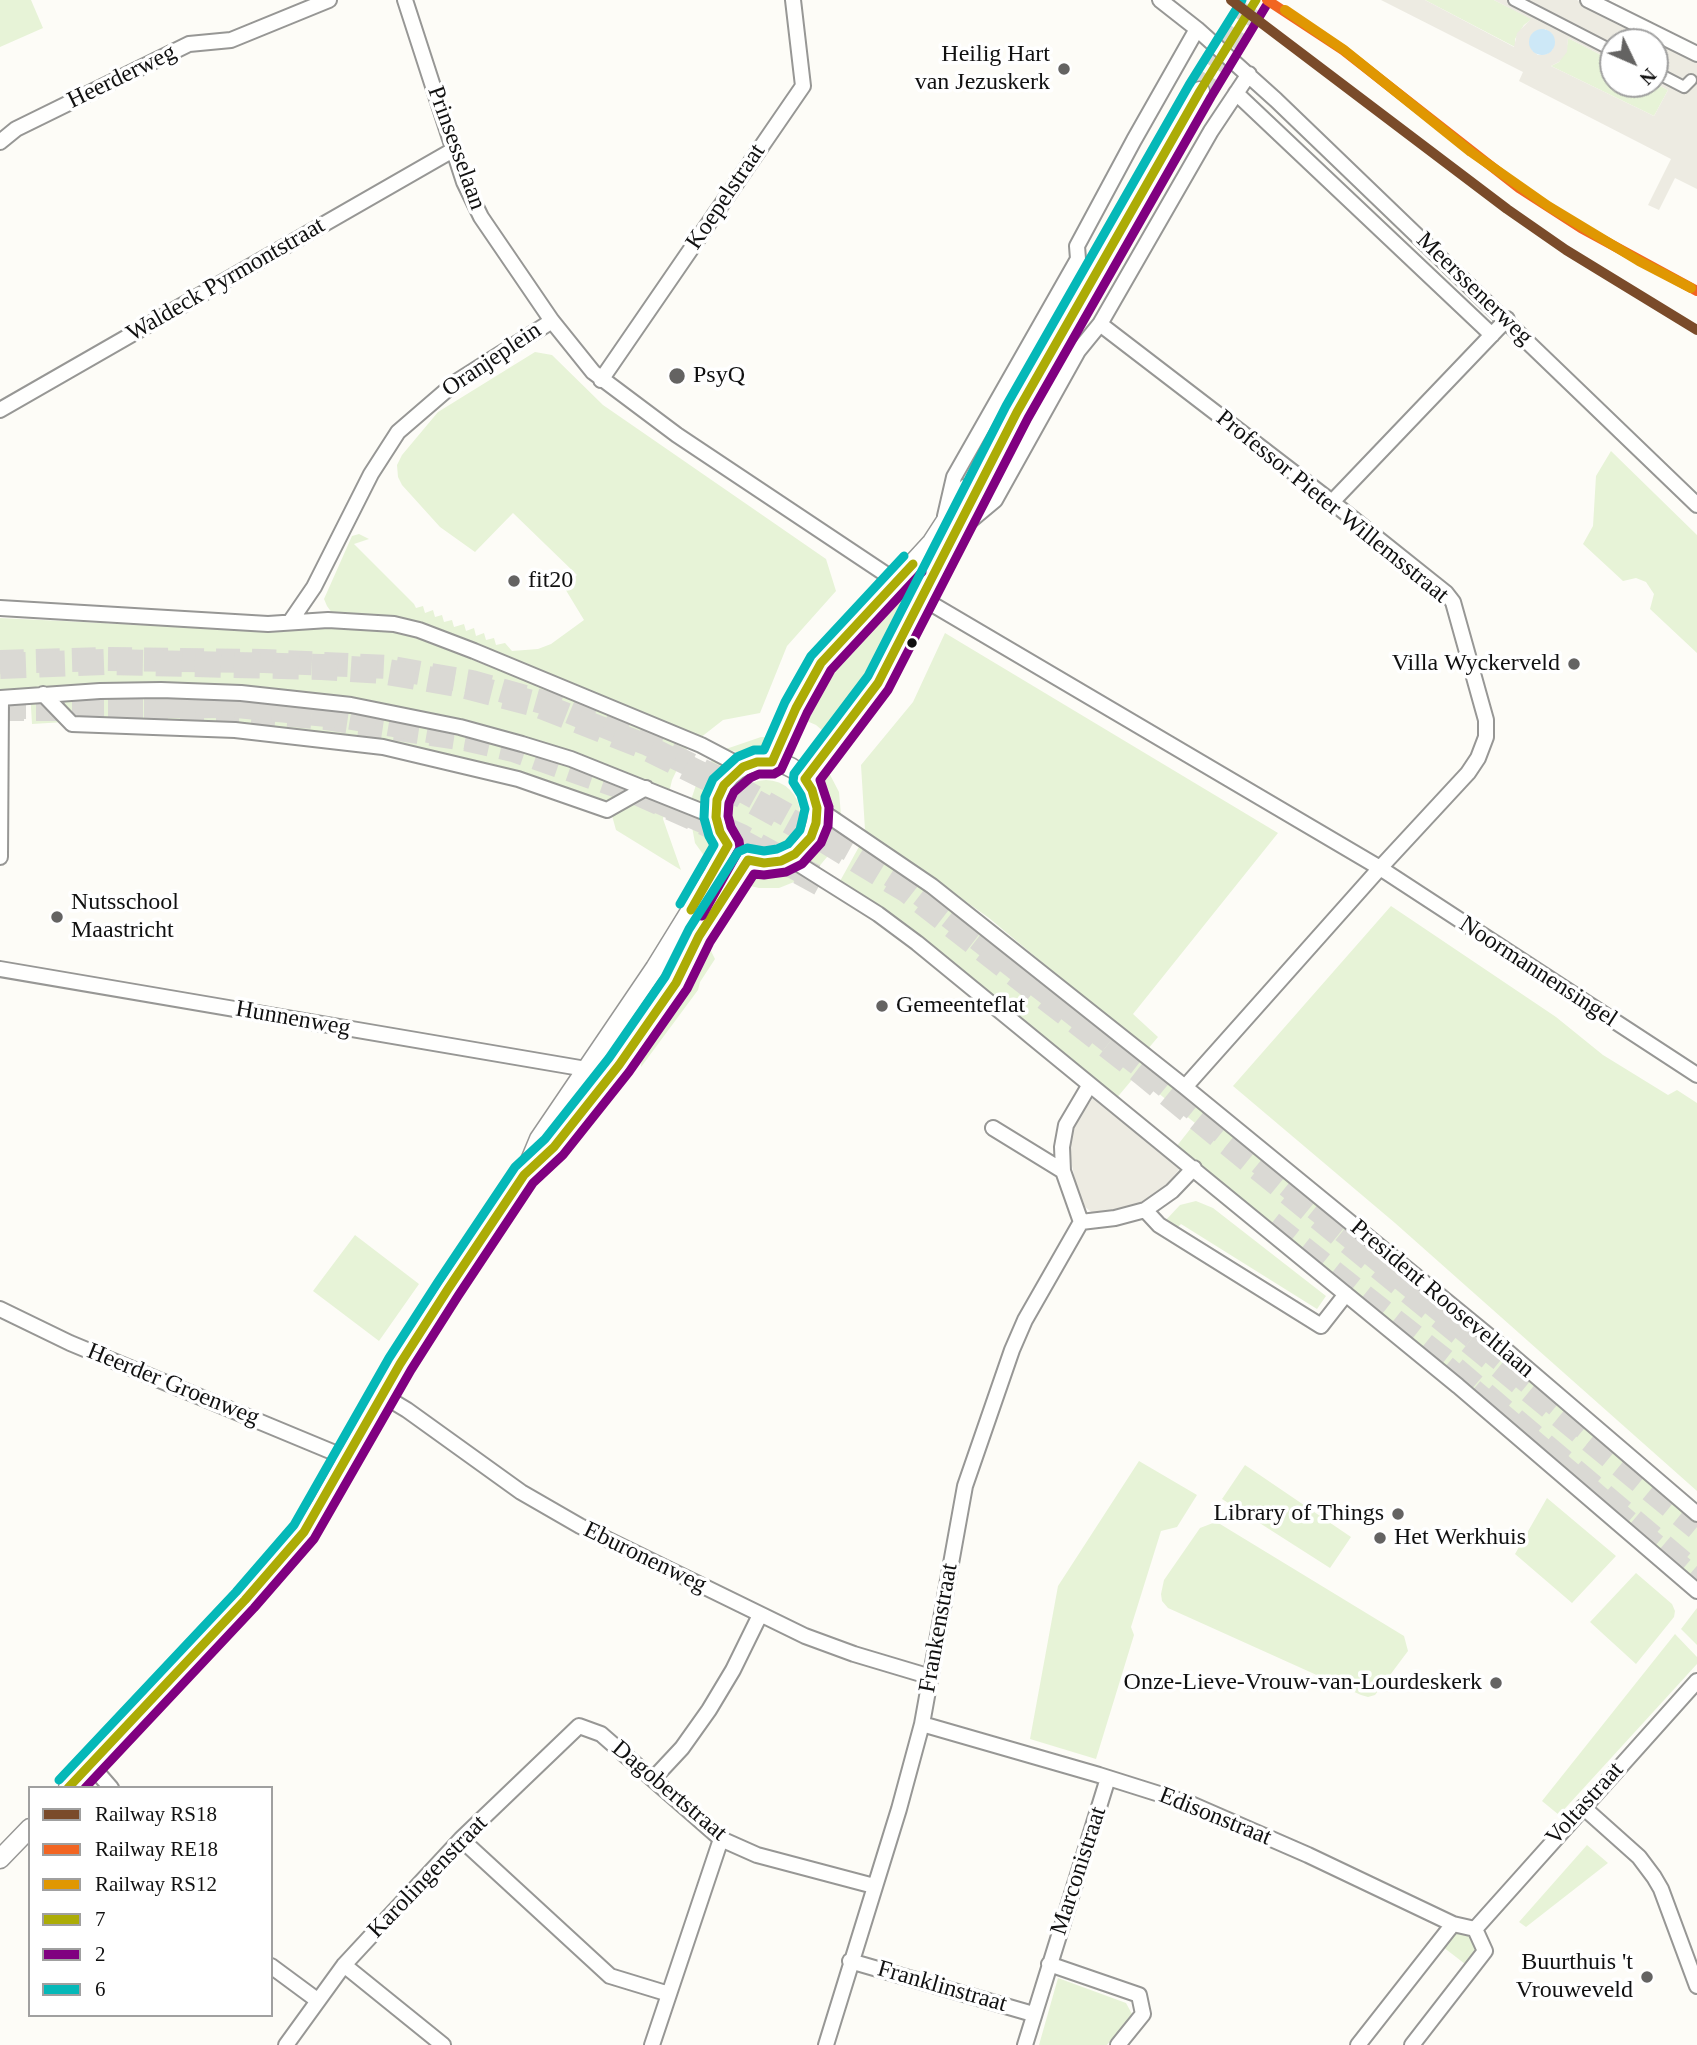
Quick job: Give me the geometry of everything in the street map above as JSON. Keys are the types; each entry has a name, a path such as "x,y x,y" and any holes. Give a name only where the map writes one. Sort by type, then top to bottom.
{"street":[{"name":"Heerderweg","path":"0,142 16,129 189,44 231,40 329,0"},
{"name":"Prinsesselaan","path":"405,0 464,182 481,217 552,321"},
{"name":"Koepelstraat","path":"601,380 803,86 793,0"},
{"path":"772,762 796,708 821,663 836,644 949,530 995,500 1077,351 1100,324 1249,74 1160,0"},
{"path":"1514,0 1599,44"},
{"path":"1588,0 1697,54"},
{"path":"949,530 954,477 1078,260 1077,246 1197,29"},
{"name":"Meerssenerweg","path":"1249,74 1507,319 1697,505"},
{"path":"1669,79 1684,87 1691,80"},
{"path":"805,779 878,683 949,530 1200,91"},
{"name":"Meerssenerweg","path":"1236,93 1492,335"},
{"name":"Waldeck Pyrmontstraat","path":"0,410 453,150"},
{"path":"1332,502 1507,319"},
{"name":"Oranjeplein","path":"290,622 314,587 371,474 398,432 456,382 552,321 601,380 677,435 897,581"},
{"name":"Professor Pieter Willemsstraat","path":"1100,324 1446,593 1453,602 1486,720 1486,737 1479,758 1468,773 1185,1087"},
{"name":"Noormannensingel","path":"920,597 1380,868 1697,1075"},
{"path":"0,608 268,624 350,620 394,624 419,630 474,651 701,745 743,767"},
{"path":"0,857 1,698 43,694 161,690 241,693 351,705 460,727 571,759 716,817"},
{"path":"43,694 72,724 235,730 383,747 518,779 607,810 646,788"},
{"path":"757,762 772,762 793,769 805,779 812,790 817,808 811,837 789,858 773,863 748,860 728,845 720,832 716,817 720,792 729,778 743,767 757,762"},
{"name":"President Rooseveltlaan","path":"817,808 932,886 1185,1087 1495,1341 1697,1514"},
{"path":"70,1786 295,1543 321,1505 382,1395 524,1175 539,1139 655,968 728,845"},
{"path":"789,858 917,943 1458,1386 1697,1591"},
{"path":"524,1175 554,1147 619,1065 676,983 699,936 748,860"},
{"name":"Hunnenweg","path":"0,969 586,1069"},
{"path":"1089,1086 1066,1125 1062,1147 1063,1171 1081,1222 1115,1218 1144,1210 1172,1191 1194,1168"},
{"path":"993,1128 1063,1171"},
{"path":"1144,1210 1159,1225 1321,1326 1346,1294"},
{"name":"Frankenstraat","path":"826,2045 899,1809 922,1724 965,1486 980,1438 1025,1320 1081,1222"},
{"name":"Heerder Groenweg","path":"0,1309 69,1343 347,1458"},
{"name":"Eburonenweg","path":"382,1395 407,1409 548,1509 817,1641 931,1677"},
{"path":"654,1778 682,1748 709,1710 733,1670 760,1615"},
{"name":"Voltastraat","path":"1475,1929 1697,1681"},
{"name":"Edisonstraat","path":"922,1724 1191,1804 1308,1855 1452,1924 1475,1929"},
{"name":"Karolingenstraat","path":"286,2045 344,1965 461,1839 579,1726 586,1728"},
{"name":"Dagobertstraat","path":"586,1728 601,1734 721,1839 757,1854 874,1886"},
{"path":"91,1765 109,1786"},
{"name":"Marconistraat","path":"1025,2045 1108,1778"},
{"path":"1583,1807 1639,1857 1654,1877 1693,1960 1697,1986"},
{"path":"0,1858 28,1830"},
{"path":"461,1839 610,1976 669,1994"},
{"path":"652,2045 721,1839"},
{"path":"1358,2045 1452,1924"},
{"path":"1412,2045 1485,1951 1475,1929"},
{"name":"Franklinstraat","path":"850,1961 1033,2014"},
{"name":"Marconistraat","path":"1049,1964 1139,1995 1143,2014 1118,2045"},
{"path":"344,1965 443,2045"},
{"path":"273,1967 317,2000"}],"green space":[{"path":"0,0 31,0 43,28 0,47"},
{"path":"1425,0 1494,0 1532,19 1524,25 1515,39 1515,47"},
{"path":"1568,38 1599,54 1599,89 1551,66 1559,62"},
{"path":"1617,98 1664,98 1654,116"},
{"path":"535,352 552,355 603,405 826,559 836,591 787,646 760,713 723,720 700,738 441,633 377,616 332,613 327,606 324,599 352,536 359,534 369,539 354,544 416,608 423,606 425,613 433,610 435,617 442,615 444,622 452,620 454,627 464,624 466,631 474,628 476,636 484,633 486,640 494,638 496,645 505,643 512,651 538,649 551,644 584,620 564,587 577,575 513,513 475,552 440,527 398,477 397,465 402,455 438,412"},
{"path":"1611,451 1697,535 1697,653 1650,609 1654,594 1646,582 1636,578 1623,581 1583,544 1593,526 1596,476"},
{"path":"947,535 874,676 829,736 816,725 800,718 827,667"},
{"path":"0,618 271,631 350,625 399,630 688,747 672,780 663,819 681,870 616,830 611,812 465,759 81,721 32,724 30,691 0,694"},
{"path":"945,633 1278,833 1133,1014 1158,1037 1147,1050 989,918 865,830 861,765 913,702"},
{"path":"761,737 777,738 767,748 755,753 726,749"},
{"path":"712,760 726,767 710,788 706,807 691,800 697,782"},
{"path":"826,767 839,792 841,815 824,792 823,777"},
{"path":"766,780 779,783 790,790 797,801 800,814 797,827 790,838 779,845 766,848 753,845 742,838 735,827 732,814 735,801 742,790 753,783"},
{"path":"690,816 703,825 710,835 713,845 710,864 695,843"},
{"path":"826,822 840,830 832,851 817,869 805,860 819,843"},
{"path":"861,843 926,886 1208,1115 1594,1433 1697,1523 1697,1586 1176,1147 1195,1123 1136,1075 1115,1100 839,883"},
{"path":"791,872 804,878 779,888 759,888 742,884 757,875"},
{"path":"706,897 713,902 681,966 617,1056 622,1039 667,971 679,942"},
{"path":"1391,906 1556,1017 1603,1055 1668,1095 1677,1090 1697,1103 1697,1491 1395,1223 1233,1086"},
{"path":"723,908 729,910 710,940 709,947 715,959 698,990 641,1067 642,1054 655,1026"},
{"path":"1196,1201 1213,1208 1326,1296 1317,1309 1181,1224 1177,1228 1165,1221 1180,1205"},
{"path":"355,1235 419,1284 379,1341 313,1291"},
{"path":"1139,1461 1197,1495 1177,1527 1161,1531 1131,1627 1134,1635 1096,1759 1030,1739 1058,1586"},
{"path":"1245,1465 1351,1537 1330,1568 1222,1499"},
{"path":"1547,1498 1616,1556 1572,1603 1515,1554"},
{"path":"1213,1523 1220,1524 1404,1636 1408,1651 1375,1695 1361,1695 1168,1608 1162,1601 1161,1594 1164,1580 1200,1528"},
{"path":"1636,1573 1672,1604 1675,1611 1674,1617 1636,1664 1590,1622"},
{"path":"1697,1608 1697,1645 1681,1629"},
{"path":"1675,1634 1697,1657 1697,1664 1559,1815 1542,1801"},
{"path":"1587,1845 1608,1863 1526,1927 1519,1922"},
{"path":"1456,1932 1473,1935 1481,1951 1469,1967 1443,1947"},
{"path":"1058,1978 1126,2003 1132,2014 1107,2045 1039,2045"}],"shaded area":[{"path":"1381,0 1425,0 1514,47 1517,33 1531,19 1494,0 1577,0 1631,28 1599,28 1599,54 1568,38 1567,52 1559,62 1551,66 1599,89 1599,98 1617,98 1654,116 1664,98 1669,98 1669,48 1697,62 1697,189 1675,178 1659,210 1648,205 1671,159 1519,81 1523,72","holes":["1545,29 1552,34 1553,49 1547,54 1538,55 1532,50"]},
{"path":"1097,1092 1186,1162 1157,1195 1137,1205 1094,1214 1080,1203 1068,1147 1072,1128"}],"water":[{"path":"1542,29 1551,33 1555,42 1551,51 1542,55 1533,51 1529,42 1533,33"}],"tunnel":[{"path":"1200,91 1256,0"},
{"path":"0,662 106,659 264,661 387,667 472,682 553,705 648,744 740,789 854,852 919,893 1150,1073 1619,1456"},
{"path":"0,666 106,662 382,671 462,685 536,704 641,745 742,795 907,890 1143,1073 1697,1527"},
{"path":"0,706 237,705 347,716 482,739"},
{"path":"0,709 221,709 325,718 465,739 513,750 632,791 732,836 824,886"},
{"path":"651,797 741,837 814,877"},
{"path":"1271,1224 1449,1365 1697,1576"},
{"path":"1445,1367 1697,1581"}],"rail line":[{"name":"RS18","path":"1231,0 1507,209 1566,250 1697,330"},
{"name":"RE18","path":"1267,0 1343,50 1519,188 1581,228 1697,291"},
{"name":"RS12","path":"1285,10 1344,50 1471,152 1548,206 1639,261 1691,288"}],"transit line":[{"name":"6","path":"59,1780 236,1592 294,1525 389,1358 438,1282 515,1167 545,1139 609,1058 665,977 689,929 738,852 747,848 764,851 777,849 788,844 800,830 805,809 793,782 794,774 868,676 1006,406 1189,85 1242,0"},
{"name":"7","path":"70,1786 245,1600 304,1532 400,1364 448,1289 524,1175 554,1147 619,1065 676,983 699,936 748,860 764,863 781,861 795,854 811,837 817,808 812,790 805,779 878,683 1017,412 1200,91 1256,0"},
{"name":"2","path":"87,1786 254,1608 314,1539 411,1370 458,1296 533,1183 563,1155 629,1072 687,989 710,942 754,874 786,872 802,864 821,843 828,826 829,807 820,780 888,690 1028,418 1211,97 1266,6"},
{"name":"6","path":"680,904 714,845 704,818 705,797 713,779 737,757 754,750 764,750 785,702 811,656 904,556"},
{"name":"7","path":"691,910 728,845 720,832 716,817 717,800 724,785 743,767 757,762 772,762 796,708 821,663 913,564"},
{"name":"2","path":"702,916 740,848 728,816 729,803 734,792 750,778 759,774 774,774 781,770 807,713 831,670 922,572"}],"place":[{"name":"Heilig Hart van Jezuskerk","path":"1064,69"},
{"name":"PsyQ","path":"677,376"},
{"name":"fit20","path":"514,581"},
{"name":"Villa Wyckerveld","path":"1574,664"},
{"name":"Nutsschool Maastricht","path":"57,917"},
{"name":"Gemeenteflat","path":"882,1006"},
{"name":"Library of Things","path":"1398,1514"},
{"name":"Het Werkhuis","path":"1380,1538"},
{"name":"Onze-Lieve-Vrouw-van-Lourdeskerk","path":"1496,1683"},
{"name":"Buurthuis 't Vrouweveld","path":"1647,1977"}]}
